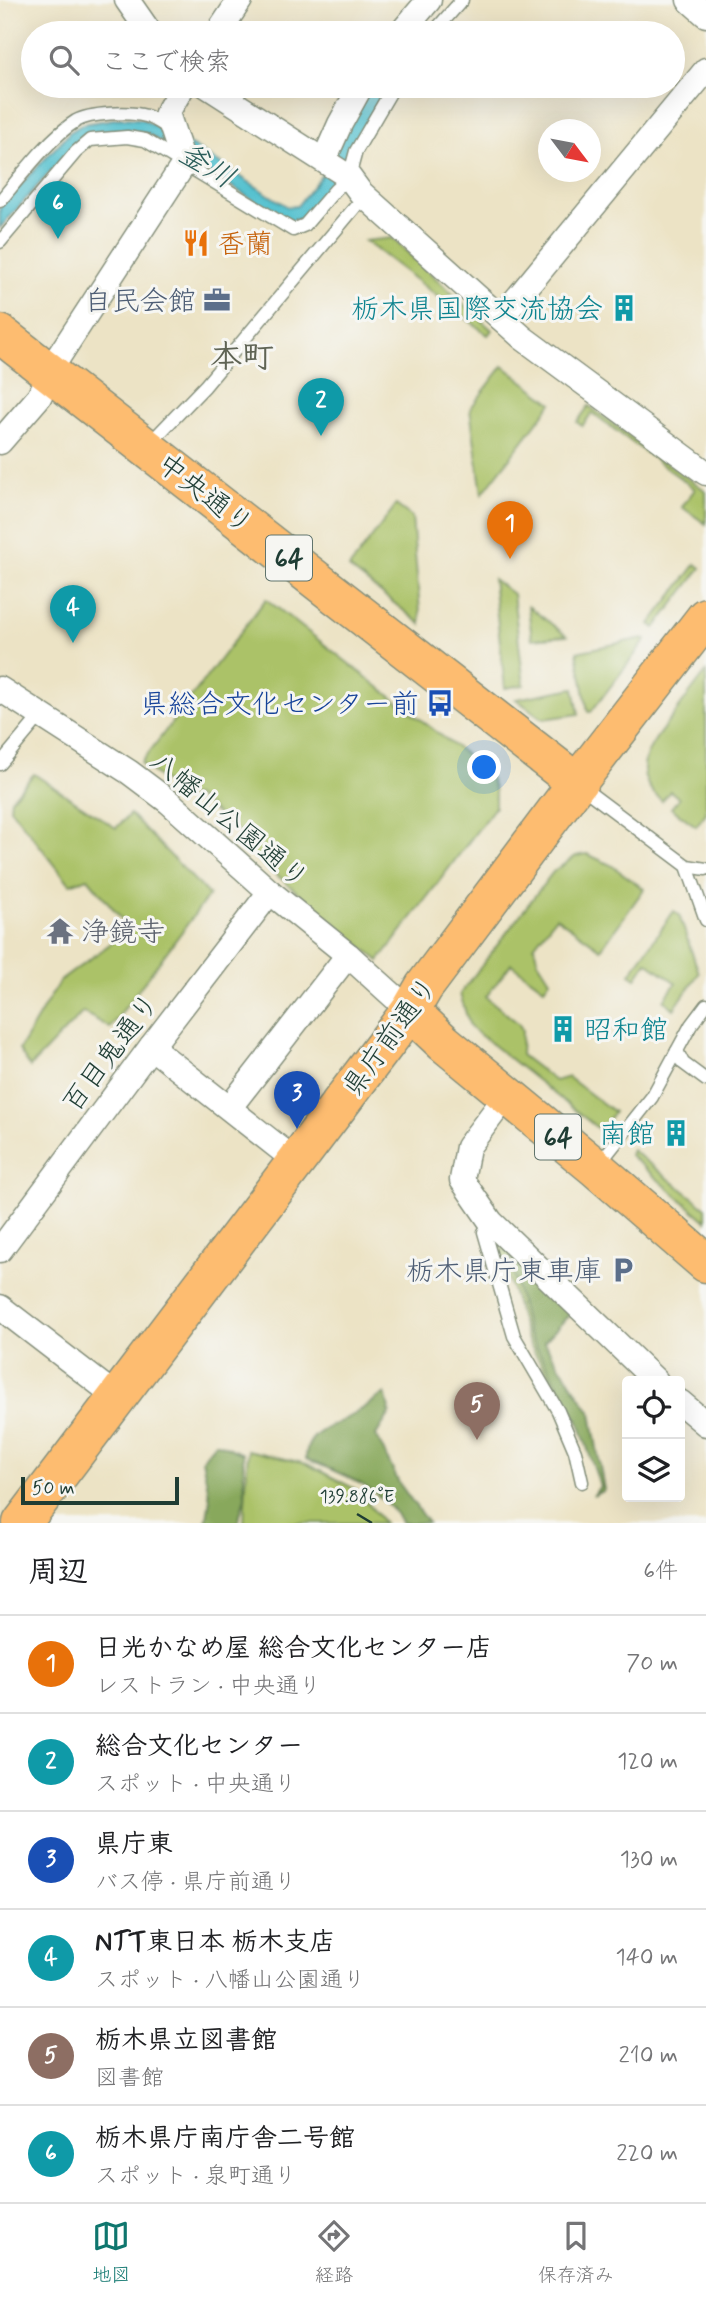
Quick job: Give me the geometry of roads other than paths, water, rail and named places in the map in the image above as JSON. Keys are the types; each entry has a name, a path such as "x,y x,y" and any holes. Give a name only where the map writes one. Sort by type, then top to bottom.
{"main road":[{"name":"中央通り","path":"0,334 577,783"},
{"name":"県庁前通り","path":"22,1523 410,1011 424,987 577,783 706,617"},
{"name":"64","path":"410,1011 607,1182 706,1263"}],"street":[{"path":"127,0 142,21"},
{"path":"226,21 240,0"},
{"path":"411,21 429,0"},
{"path":"689,0 706,15"},
{"path":"685,95 706,70"},
{"path":"0,443 39,397 59,356 184,164 167,113 176,98"},
{"path":"226,98 349,177 360,192 523,338 706,473"},
{"path":"324,160 354,98"},
{"path":"501,318 683,98"},
{"name":"八幡山公園通り","path":"0,689 129,772 169,803 410,1011"},
{"name":"百目鬼通り","path":"0,1250 151,1047 271,892"},
{"path":"230,1107 348,955"},
{"path":"151,1047 297,1161"},
{"path":"507,1095 468,1147 462,1180 491,1222 651,1376"},
{"path":"0,1307 117,1397"},
{"path":"685,1406 706,1424"}],"lane":[{"path":"444,21 462,0"},
{"path":"0,242 76,152 90,140 127,137 145,140 293,230 305,225 349,177 356,152 387,98"},
{"path":"0,201 60,133 78,120 103,115 148,116 175,131"},
{"path":"146,447 205,386 356,206"},
{"path":"0,764 41,715"},
{"path":"577,783 687,866 706,869"},
{"path":"687,866 706,920"},
{"path":"607,1182 691,1025 706,1005"},
{"path":"677,1051 683,1063 706,1080"},
{"path":"491,1222 484,1232 514,1336 558,1411 575,1451 582,1482"}],"water":[{"name":"釜川","path":"363,98 380,98 338,176 301,219 292,221 282,218 148,134 110,130 92,134 75,144 0,228 0,207 70,132 83,124 120,118 142,119 194,147 288,207 297,206 324,172"}],"place":[{"name":"栃木県庁南庁舎二号館","path":"58,239"},
{"name":"香蘭","path":"196,243"},
{"name":"自民会館","path":"217,300"},
{"name":"栃木県国際交流協会","path":"624,308"},
{"name":"総合文化センター","path":"321,436"},
{"name":"日光かなめ屋 総合文化センター店","path":"510,559"},
{"name":"NTT東日本 栃木支店","path":"73,643"},
{"name":"県総合文化センター前","path":"440,703"},
{"name":"浄鏡寺","path":"60,931"},
{"name":"昭和館","path":"563,1029"},
{"name":"県庁東","path":"297,1129"},
{"name":"南館","path":"676,1133"},
{"name":"栃木県庁東車庫","path":"623,1270"},
{"name":"栃木県立図書館","path":"477,1440"}],"district":[{"name":"本町","path":"242,356"}]}
